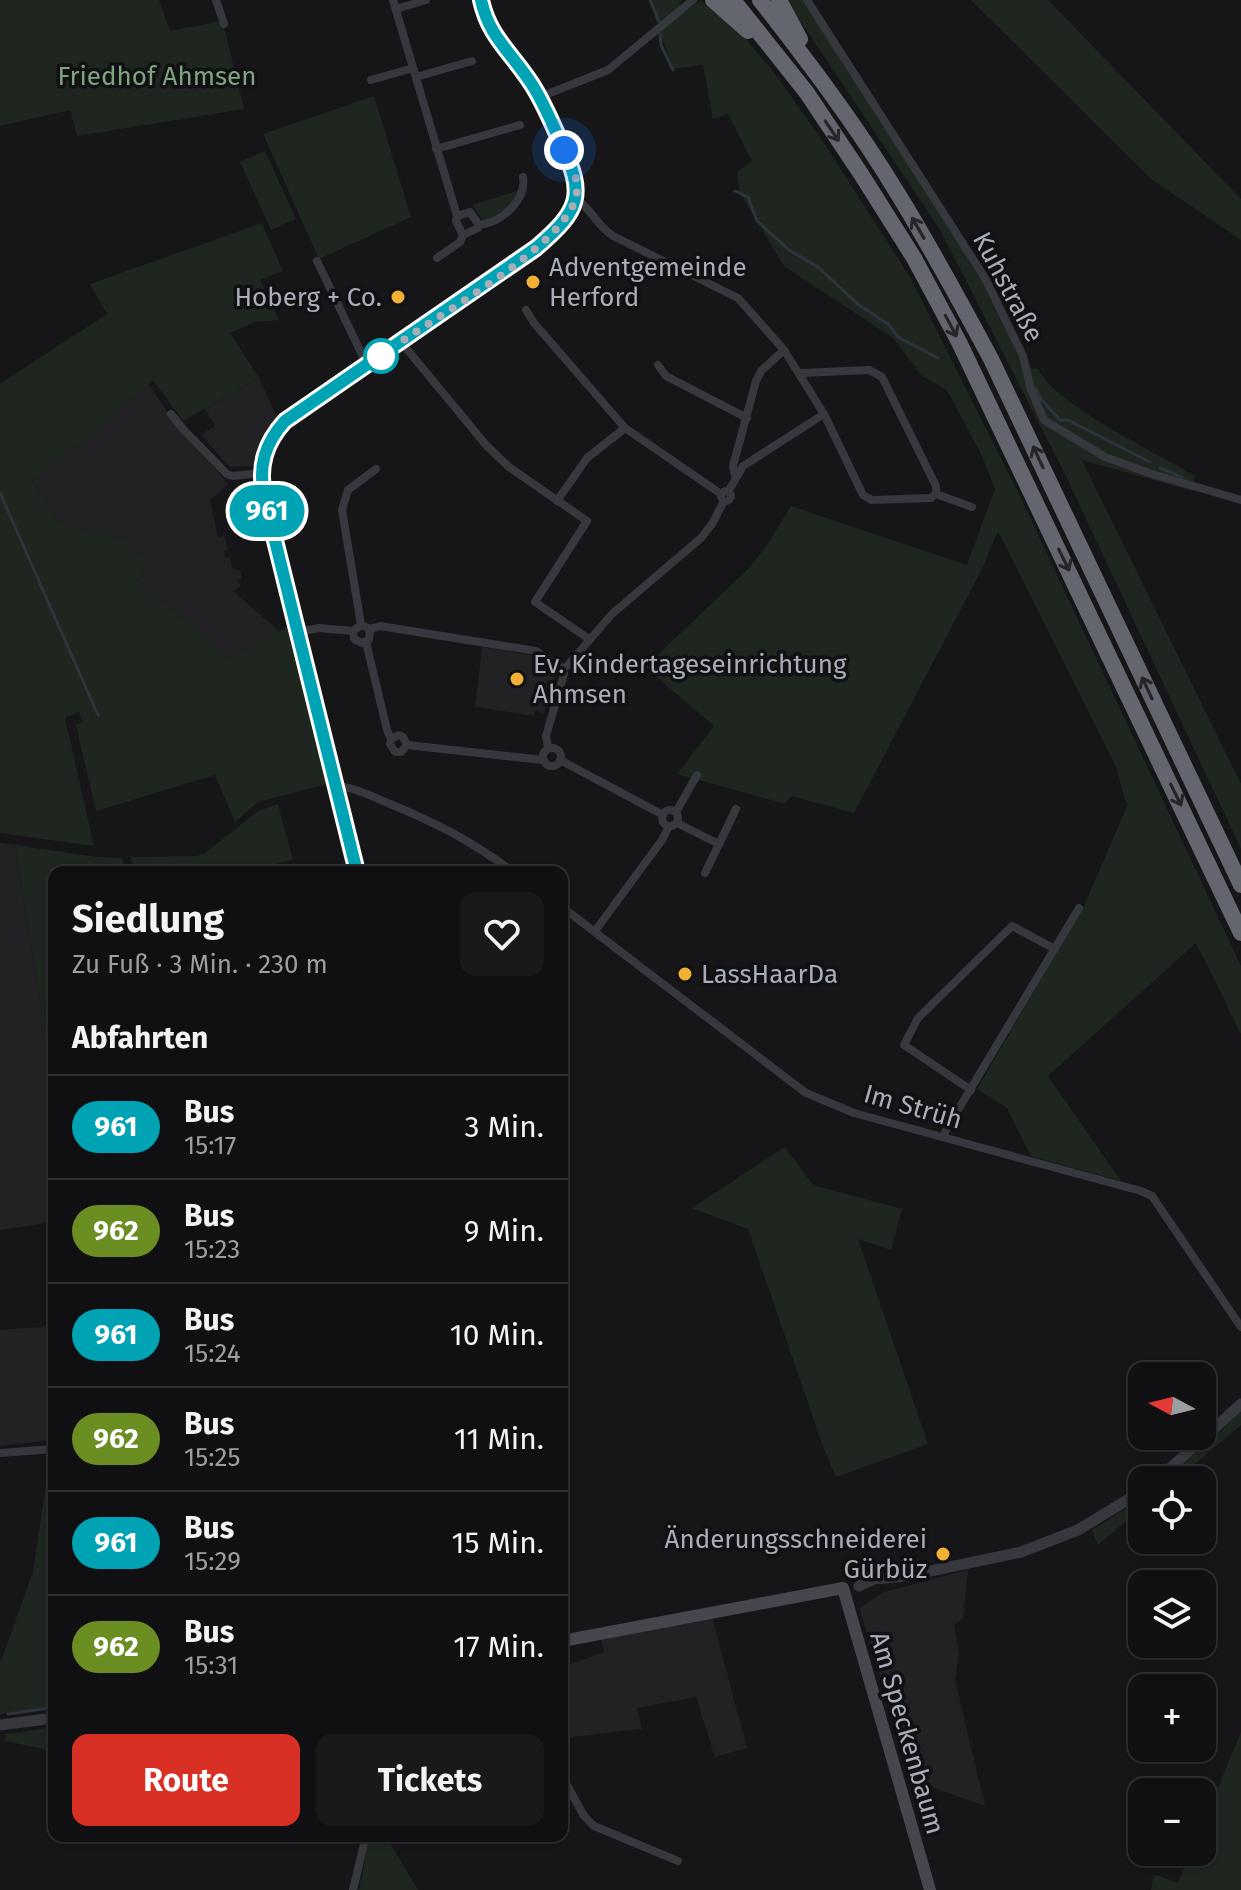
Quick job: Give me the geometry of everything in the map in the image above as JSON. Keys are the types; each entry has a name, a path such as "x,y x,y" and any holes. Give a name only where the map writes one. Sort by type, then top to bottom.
{"highway":[{"path":"713,0 788,67"},
{"path":"733,0 788,67 914,258 959,342 1241,933"},
{"path":"760,0 819,76 898,193 991,359 1241,885"},
{"path":"779,0 819,76"}],"main road":[{"path":"356,866 264,496 261,473 266,449 285,421 536,248 564,221 575,198 577,181 574,170 540,97 492,33 481,0"},
{"path":"568,1640 843,1588"},
{"name":"Am Speckenbaum","path":"843,1588 930,1890"}],"street":[{"path":"216,0 224,24"},
{"path":"426,0 395,4 456,221 463,235"},
{"path":"540,97 608,70 693,0"},
{"name":"Kuhstraße","path":"807,0 985,278 1023,356 1031,390 1044,420 1105,457 1241,500"},
{"path":"371,80 472,61"},
{"path":"436,149 520,125"},
{"path":"437,258 460,242 463,235 513,207 523,190 523,177"},
{"path":"575,198 584,204 602,229 613,236 738,298 800,373 867,499 931,498 936,494"},
{"path":"457,216 470,212 479,225"},
{"path":"317,261 367,365"},
{"path":"526,310 625,428 724,495"},
{"path":"401,342 486,445 518,474 587,521 535,602 589,639"},
{"path":"735,476 733,466 761,371 784,350"},
{"path":"658,365 666,376 747,418"},
{"path":"800,373 869,370 882,377 936,486 936,494"},
{"path":"171,414 227,474 261,473"},
{"path":"548,748 546,736 564,669 612,614 701,538 712,524 724,495 743,466 824,414"},
{"path":"557,501 587,458 625,428"},
{"path":"366,642 371,636 365,627 342,510 348,490 376,469"},
{"path":"936,494 972,507"},
{"path":"297,632 319,628 353,631 380,626 536,651 564,669"},
{"path":"353,631 357,642 366,642"},
{"path":"366,642 391,749 395,752 401,752 407,745 543,760 551,766 560,760"},
{"path":"543,760 542,755 548,748"},
{"path":"548,748 560,752 560,760"},
{"path":"560,760 663,815"},
{"path":"595,931 673,824 676,812 697,775"},
{"path":"336,786 356,790 435,822 481,848 505,866"},
{"path":"705,873 736,809"},
{"path":"663,815 671,810 676,812"},
{"path":"663,815 663,822 719,844"},
{"path":"944,1137 1079,908"},
{"name":"Im Strüh","path":"568,911 806,1093 854,1113 1152,1196 1241,1327"},
{"path":"971,1090 904,1045 918,1018 1012,926 1055,949"},
{"path":"1172,1466 1241,1404"},
{"path":"0,1453 48,1449"},
{"path":"843,1588 866,1587 897,1577 992,1559 1049,1542 1102,1518 1128,1500"},
{"path":"0,1725 48,1719"},
{"path":"568,1787 584,1816 594,1826 678,1861"},
{"path":"353,1890 365,1842"}],"shaded area":[{"path":"259,378 279,421 264,439 255,466 230,467 201,435 215,426 205,409"},
{"path":"148,383 168,413 228,484 210,500 218,537 224,536 228,550 223,551 225,558 230,558 232,567 240,570 242,578 238,580 241,586 233,591 280,632 229,661 135,578 152,557 128,552 127,541 60,524 32,482"},
{"name":"Ev. Kindertageseinrichtung Ahmsen","path":"482,647 529,655 557,670 544,713 535,711 534,716 475,707"},
{"path":"0,843 15,845 48,1051 48,1223 0,1230"},
{"path":"48,1326 48,1441 0,1446 0,1330"},
{"path":"968,1570 963,1618 954,1625 959,1655 955,1680 985,1806 912,1780 859,1608 884,1592"},
{"path":"712,1617 747,1748 715,1757 696,1697 637,1708 642,1729 568,1737 568,1665 604,1652 601,1639"}],"green space":[{"name":"Friedhof Ahmsen","path":"0,0 159,0 170,31 217,22 223,24 244,109 77,136 70,110 0,126"},
{"path":"649,0 682,0 679,3 685,12 701,0 715,13 729,20 773,71 822,140 910,277 1017,490 1241,966 1241,1034 1196,943 1048,1076 1121,1181 1031,1156 1007,1108 977,1089 1083,908 1128,804 1116,767 998,531 981,571 854,813 791,796 786,804 677,774 714,726 645,667 749,568 791,506 967,565 995,489 981,454 947,390 922,376 893,338 784,266 740,193 737,172 752,161 728,114 713,119 703,65 673,69"},
{"path":"786,0 804,0 984,281 1026,367 1038,369 1065,398 1086,413 1195,476 1193,491 1082,460 1241,784 1241,849 1065,474 939,228"},
{"path":"971,0 1048,0 1241,199 1241,240 1151,179"},
{"path":"374,96 411,217 319,259 263,134"},
{"path":"265,151 296,219 271,230 240,162"},
{"path":"521,190 511,205 484,222 472,205"},
{"path":"262,223 283,271 260,280 279,320 255,322 230,333 259,378 183,421 153,380 32,482 60,524 128,541 129,552 153,556 136,579 229,660 289,625 330,778 327,784 258,802 235,822 215,775 96,811 76,725 83,722 79,712 65,718 94,846 0,833 0,384 107,314 90,284"},
{"path":"278,804 293,860 266,866 133,866 131,857 197,856 205,853 258,811"},
{"path":"15,845 122,858 124,866 48,866 48,1050"},
{"path":"785,1147 813,1185 902,1209 891,1250 858,1239 928,1444 836,1477 748,1229 692,1208"},
{"path":"1241,1412 1241,1425 1216,1446 1216,1435"},
{"path":"1199,1450 1211,1450 1193,1466 1181,1466"},
{"path":"48,1470 48,1708 0,1714 0,1664 33,1572"},
{"path":"1128,1508 1128,1520 1098,1545 1092,1530"},
{"path":"48,1728 48,1750 5,1741 6,1734"},
{"path":"1241,1732 1241,1890 1151,1890 1154,1874 1178,1883 1185,1866 1216,1866 1216,1792"},
{"path":"369,1842 390,1842 418,1890 359,1890"}],"waterway":[{"path":"650,0 659,21"},
{"path":"660,34 661,45 673,70"},
{"path":"735,191 748,197 757,221 789,250 818,267 859,305 888,324 898,337 938,358"},
{"path":"1036,389 1060,420 1068,420 1150,462"},
{"path":"1160,468 1182,477"},
{"path":"0,493 98,715"},
{"path":"308,646 340,772"},
{"path":"346,800 359,856"},
{"path":"8,1714 48,1708"}],"bus line":[{"name":"961","path":"356,866 261,484 262,461 271,438 285,421 536,248 557,229 571,210 577,187 574,170 540,97 492,33 481,0"}],"place":[{"name":"Adventgemeinde Herford","path":"533,282"},
{"name":"Hoberg + Co.","path":"398,297"},
{"name":"Ev. Kindertageseinrichtung Ahmsen","path":"517,679"},
{"name":"LassHaarDa","path":"685,974"},
{"name":"Änderungsschneiderei Gürbüz","path":"943,1554"}],"route":[{"path":"381,356 499,275 557,229 571,210 577,187 574,170 564,150"}]}
